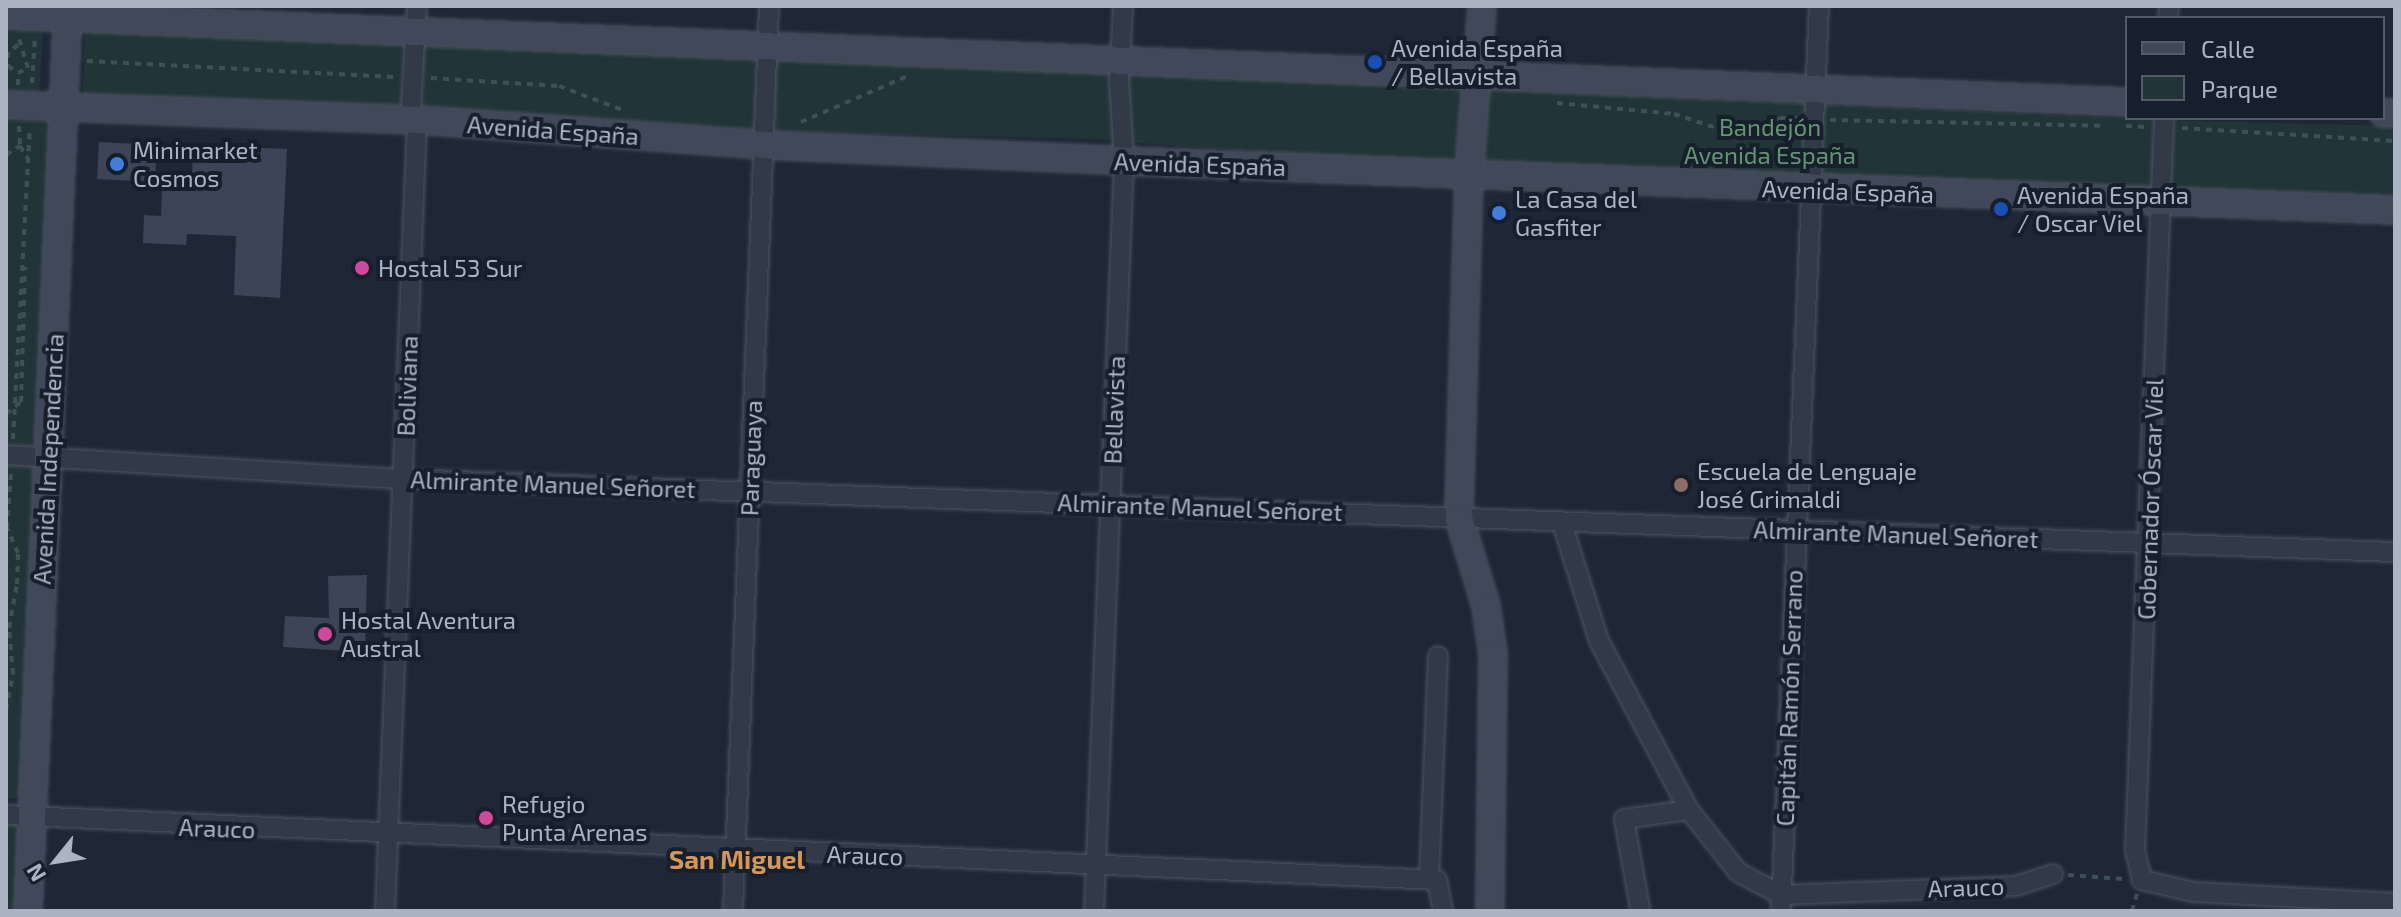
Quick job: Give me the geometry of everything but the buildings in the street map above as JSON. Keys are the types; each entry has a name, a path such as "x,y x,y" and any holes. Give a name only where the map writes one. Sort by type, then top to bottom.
{"main road":[{"path":"1482,6 1480,75 1469,175 1459,518 1486,606 1493,654 1490,911"},
{"path":"20,15 67,11 416,18 768,45 2125,102"},
{"name":"Avenida Independencia","path":"28,911 67,11"},
{"name":"Avenida España","path":"19,106 766,134 1124,161 1812,191 2395,210"}],"street":[{"name":"Paraguaya","path":"733,911 769,6"},
{"name":"Bellavista","path":"1094,911 1124,161 1119,60 1123,6"},
{"name":"Capitán Ramón Serrano","path":"1783,906 1795,531 1819,6"},
{"name":"Boliviana","path":"385,911 417,120 411,107 416,18"},
{"name":"Gobernador Óscar Viel","path":"2142,880 2135,850 2164,123"},
{"name":"Almirante Manuel Señoret","path":"9,455 403,479 1110,502 1562,523 2395,552"},
{"path":"1562,523 1599,641 1689,810 1738,872 1783,906"},
{"path":"1438,656 1433,879 1443,911"},
{"path":"1640,908 1624,819 1689,810"},
{"name":"Arauco","path":"6,815 32,820 1433,879"},
{"name":"Arauco","path":"1783,906 2016,886 2053,874"},
{"path":"2142,880 2193,892 2395,903"}],"path":[{"path":"18,45 20,15"},
{"path":"6,710 18,569 18,553 7,528 9,455 28,158 19,106 34,58 20,15"},
{"path":"18,45 27,53 28,68 18,73"},
{"path":"18,45 8,52 8,66 18,73"},
{"path":"34,58 559,86 639,115"},
{"path":"766,134 807,122 921,72"},
{"path":"18,73 20,146 28,158"},
{"path":"1554,103 1674,114 1730,137 1744,137 1781,118 2164,123 2395,141"},
{"path":"6,155 20,146"},
{"path":"6,414 14,407"},
{"path":"2053,874 2142,880"}],"green space":[{"path":"6,23 43,25 39,99 6,97"},
{"name":"Bandejón Avenida España","path":"85,26 2125,120 2395,126 2395,205 1470,169 1090,139 781,132 411,107 83,96"},
{"path":"6,121 54,121 43,439 29,446 6,444"},
{"path":"6,462 35,466 29,789 14,799 6,798"},
{"path":"6,819 18,820 25,834 23,911 6,911"}],"place":[{"name":"Avenida España / Bellavista","path":"1375,62"},
{"name":"Minimarket Cosmos","path":"117,164"},
{"name":"Avenida España / Oscar Viel","path":"2001,209"},
{"name":"La Casa del Gasfiter","path":"1499,213"},
{"name":"Hostal 53 Sur","path":"362,268"},
{"name":"Escuela de Lenguaje José Grimaldi","path":"1681,485"},
{"name":"Hostal Aventura Austral","path":"325,634"},
{"name":"Refugio Punta Arenas","path":"486,818"}],"district":[{"name":"San Miguel","path":"737,859"}]}
